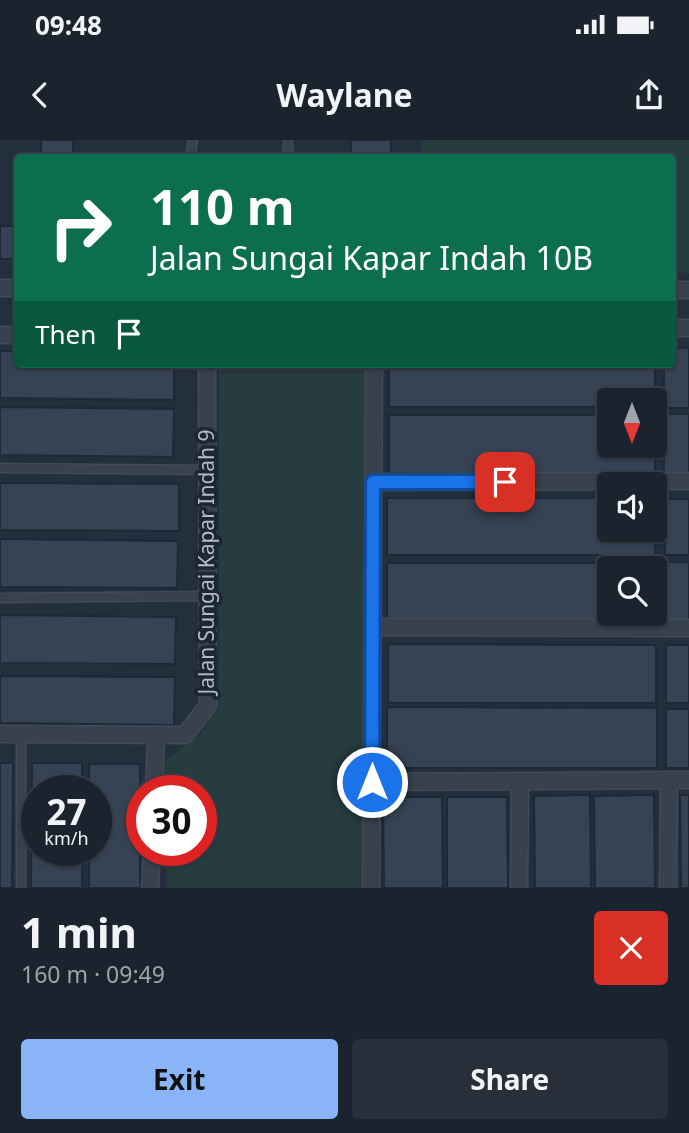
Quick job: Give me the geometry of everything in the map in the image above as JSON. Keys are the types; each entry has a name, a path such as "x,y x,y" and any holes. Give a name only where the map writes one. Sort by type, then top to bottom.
{"street":[{"name":"Jalan Sungai Kapar Indah 9","path":"0,734 185,735 208,705 207,368"},
{"path":"371,888 374,368"},
{"path":"373,482 689,481"},
{"path":"373,627 689,628"},
{"path":"155,775 156,735"},
{"path":"668,888 669,780"},
{"path":"372,782 689,780"},
{"path":"519,888 520,781"},
{"path":"150,888 151,866"}],"lane":[{"path":"0,468 207,470"},
{"path":"0,598 207,596"},
{"path":"21,734 21,888"}],"green space":[{"path":"421,140 689,140 689,273 676,272 676,154 421,154"},
{"path":"219,368 364,368 367,888 167,888 166,866 217,866 217,775 164,775 164,761 200,734 219,702"}],"building":[{"path":"41,140 73,140 73,154 41,154"},
{"path":"351,140 391,140 391,154 351,154"},
{"path":"0,226 14,226 14,259 0,259"},
{"path":"676,348 689,348 689,408 667,408 664,368 676,368"},
{"path":"0,351 14,351 14,368 174,368 174,400 0,398"},
{"path":"389,368 655,368 655,388 597,388 597,407 389,407"},
{"path":"0,407 174,409 173,457 0,455"},
{"path":"667,414 689,414 689,473 664,472 664,458 667,458"},
{"path":"389,415 597,415 597,458 655,458 655,472 389,473"},
{"path":"0,483 179,484 179,531 0,530"},
{"path":"387,498 597,498 597,542 655,542 655,555 387,555"},
{"path":"667,499 689,499 689,555 665,555"},
{"path":"0,539 178,541 177,588 0,587"},
{"path":"667,562 689,562 689,620 667,620"},
{"path":"387,563 597,563 597,620 387,619"},
{"path":"0,615 176,617 175,664 0,663"},
{"path":"388,644 656,645 656,703 388,703"},
{"path":"666,645 689,645 689,703 666,703"},
{"path":"0,676 175,677 174,725 0,723"},
{"path":"387,707 657,708 657,768 387,768"},
{"path":"666,709 689,709 689,768 666,768"},
{"path":"0,763 13,763 12,888 0,888"},
{"path":"32,763 82,763 82,775 32,775"},
{"path":"89,764 140,764 140,775 126,775 126,866 140,866 140,888 89,888 89,866 112,866 112,775 89,775"},
{"path":"590,795 591,888 535,888 534,796"},
{"path":"654,795 655,888 595,888 594,796"},
{"path":"680,795 689,795 689,888 681,888"},
{"path":"383,797 442,797 443,888 384,888"},
{"path":"447,797 507,797 508,888 447,888"},
{"path":"31,866 82,866 82,888 31,888"}],"route":[{"path":"372,782 373,482 505,482"}]}
